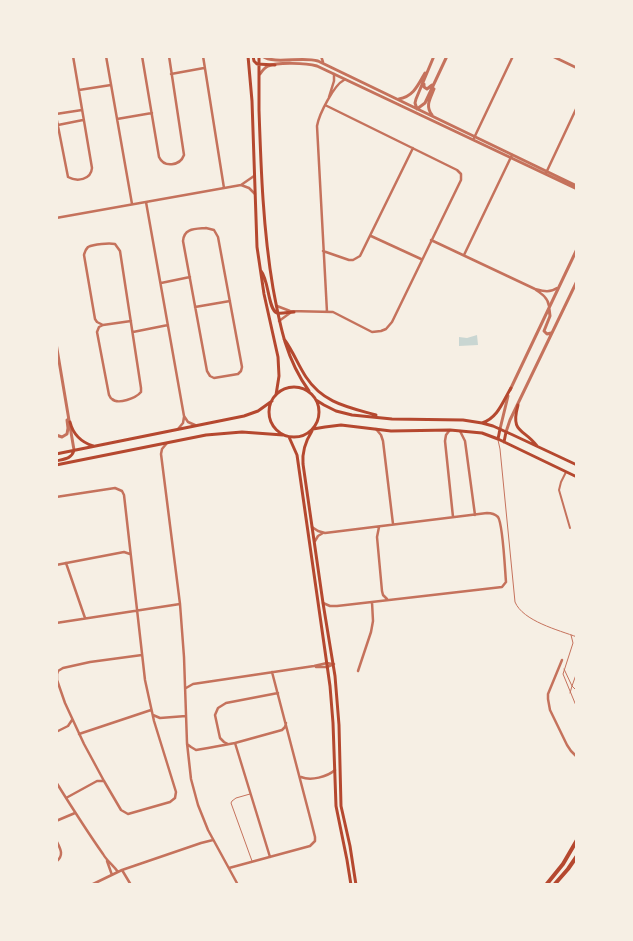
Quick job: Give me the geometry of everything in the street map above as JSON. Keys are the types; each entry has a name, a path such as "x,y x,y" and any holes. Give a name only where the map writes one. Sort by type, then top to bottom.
{"main road":[{"path":"248,56 252,101 257,247 278,357 279,376 276,395"},
{"path":"253,56 255,63 259,65 275,65"},
{"path":"260,56 259,109 265,222 270,268 283,338 294,368 319,406 319,418 305,444 303,457 323,603 334,664 339,725 341,801 356,885"},
{"path":"260,270 265,277 272,308 278,313 294,312"},
{"path":"283,338 310,383 324,396 343,406 384,418"},
{"path":"283,435 277,431 269,417 272,401 276,395 286,388 304,389 309,392"},
{"path":"482,423 494,416 511,388"},
{"path":"316,400 328,408 344,413 384,418 450,419 482,423 500,429 577,465"},
{"path":"56,454 244,416 272,401"},
{"path":"518,405 515,418 517,427 537,447"},
{"path":"70,422 78,437 94,446"},
{"path":"56,465 206,435 230,432 283,435 299,438 313,430 341,425 406,431 450,430 482,434 498,439 577,477"},
{"path":"498,439 500,429"},
{"path":"504,442 506,432"},
{"path":"289,437 297,454 327,665 333,723 336,806 348,860 351,885"},
{"path":"56,461 72,456 74,450"},
{"path":"546,885 563,864 577,840"},
{"path":"554,885 577,856"}],"street":[{"path":"73,56 79,90 92,170 86,178 73,179 67,175 56,115 82,110"},
{"path":"106,56 132,204"},
{"path":"142,56 160,160 166,164 180,162 184,158 168,56"},
{"path":"203,56 224,188"},
{"path":"260,56 272,60 312,60 324,64 577,187"},
{"path":"320,56 324,64"},
{"path":"436,56 424,84 425,89 429,88 440,71"},
{"path":"421,115 415,103 416,99 436,56"},
{"path":"417,109 425,102 448,56"},
{"path":"474,138 513,56"},
{"path":"552,56 577,68"},
{"path":"259,75 266,68 275,65 308,64 317,66 474,138"},
{"path":"171,74 204,68"},
{"path":"397,99 406,97 414,92 428,71"},
{"path":"327,312 317,130 319,118 334,84 334,74"},
{"path":"325,105 339,83 346,79"},
{"path":"435,117 429,111 428,103 436,84 436,79"},
{"path":"79,90 111,85"},
{"path":"379,95 417,109"},
{"path":"277,306 294,312 333,312 372,332 381,332 386,329 392,322 460,182 461,174 455,169 325,105"},
{"path":"546,173 577,106"},
{"path":"118,119 152,113"},
{"path":"58,125 84,120"},
{"path":"323,251 345,260 357,259 362,253 413,148"},
{"path":"464,255 511,156"},
{"path":"56,218 241,185 254,176"},
{"path":"241,185 249,188 255,194"},
{"path":"146,202 184,416 183,423 178,429"},
{"path":"206,228 211,229 217,234 230,301 242,369 238,374 217,378 212,377 208,373 183,241 184,235 188,231 206,228"},
{"path":"370,236 421,259"},
{"path":"431,240 535,289 545,296 549,303 550,316 544,331 547,334 551,333"},
{"path":"103,325 97,322 94,316 84,255 88,247 102,244 112,243 118,246 119,249 141,383 141,392 137,397 114,400 110,395 98,329 103,325 130,321"},
{"path":"500,429 511,388 577,249"},
{"path":"161,283 190,278"},
{"path":"506,432 577,281"},
{"path":"535,289 547,292 559,287"},
{"path":"196,307 230,301"},
{"path":"279,321 286,315 294,312"},
{"path":"132,332 168,325"},
{"path":"56,343 74,450"},
{"path":"56,435 65,436 68,431 66,402"},
{"path":"184,416 188,422 195,425"},
{"path":"376,429 383,441 393,524"},
{"path":"450,430 446,435 445,441 453,517"},
{"path":"460,431 465,441 475,514"},
{"path":"167,442 160,454 180,604 189,766 200,812 211,837 238,885"},
{"path":"566,472 559,490 570,528"},
{"path":"56,497 115,488 120,489 124,495 145,680 151,709 176,795 170,802 128,814 121,810 79,734 72,720 56,674 63,668 90,662 142,655"},
{"path":"314,542 318,536 325,533 475,514 491,513 498,518 501,527 506,580 504,586 334,606 323,603"},
{"path":"380,526 377,537 382,591 388,600"},
{"path":"312,527 325,533"},
{"path":"56,564 124,552 128,552 131,555"},
{"path":"66,563 85,618"},
{"path":"358,671 371,632 373,621 372,602"},
{"path":"56,623 180,604"},
{"path":"562,660 548,694 548,705 567,745 577,757"},
{"path":"185,689 192,684 334,664"},
{"path":"229,868 310,846 314,843 315,835 272,672"},
{"path":"185,679 192,684"},
{"path":"229,744 222,740 219,735 215,716 218,708 226,704 278,693"},
{"path":"79,734 151,709"},
{"path":"153,715 157,718 186,716"},
{"path":"156,727 162,718"},
{"path":"56,732 68,726 72,720"},
{"path":"187,743 196,750 235,743 282,730 286,724"},
{"path":"282,730 289,733"},
{"path":"235,743 270,857"},
{"path":"300,776 308,778 325,776 335,770"},
{"path":"325,776 335,780"},
{"path":"302,785 308,778"},
{"path":"66,798 95,782 104,781"},
{"path":"56,782 106,859 112,875"},
{"path":"56,821 74,812"},
{"path":"201,843 211,837"},
{"path":"56,840 62,855 56,862"},
{"path":"91,885 122,870 213,840"},
{"path":"106,859 118,872"},
{"path":"122,870 131,885"}],"lane":[{"path":"498,439 515,602 527,616 577,637"},
{"path":"571,635 573,643 563,675 577,708"},
{"path":"564,668 572,686 577,691"},
{"path":"570,693 577,672"},
{"path":"251,794 236,798 231,803 252,862"}],"shaded area":[{"path":"477,335 478,345 459,346 459,337 467,338"}]}
